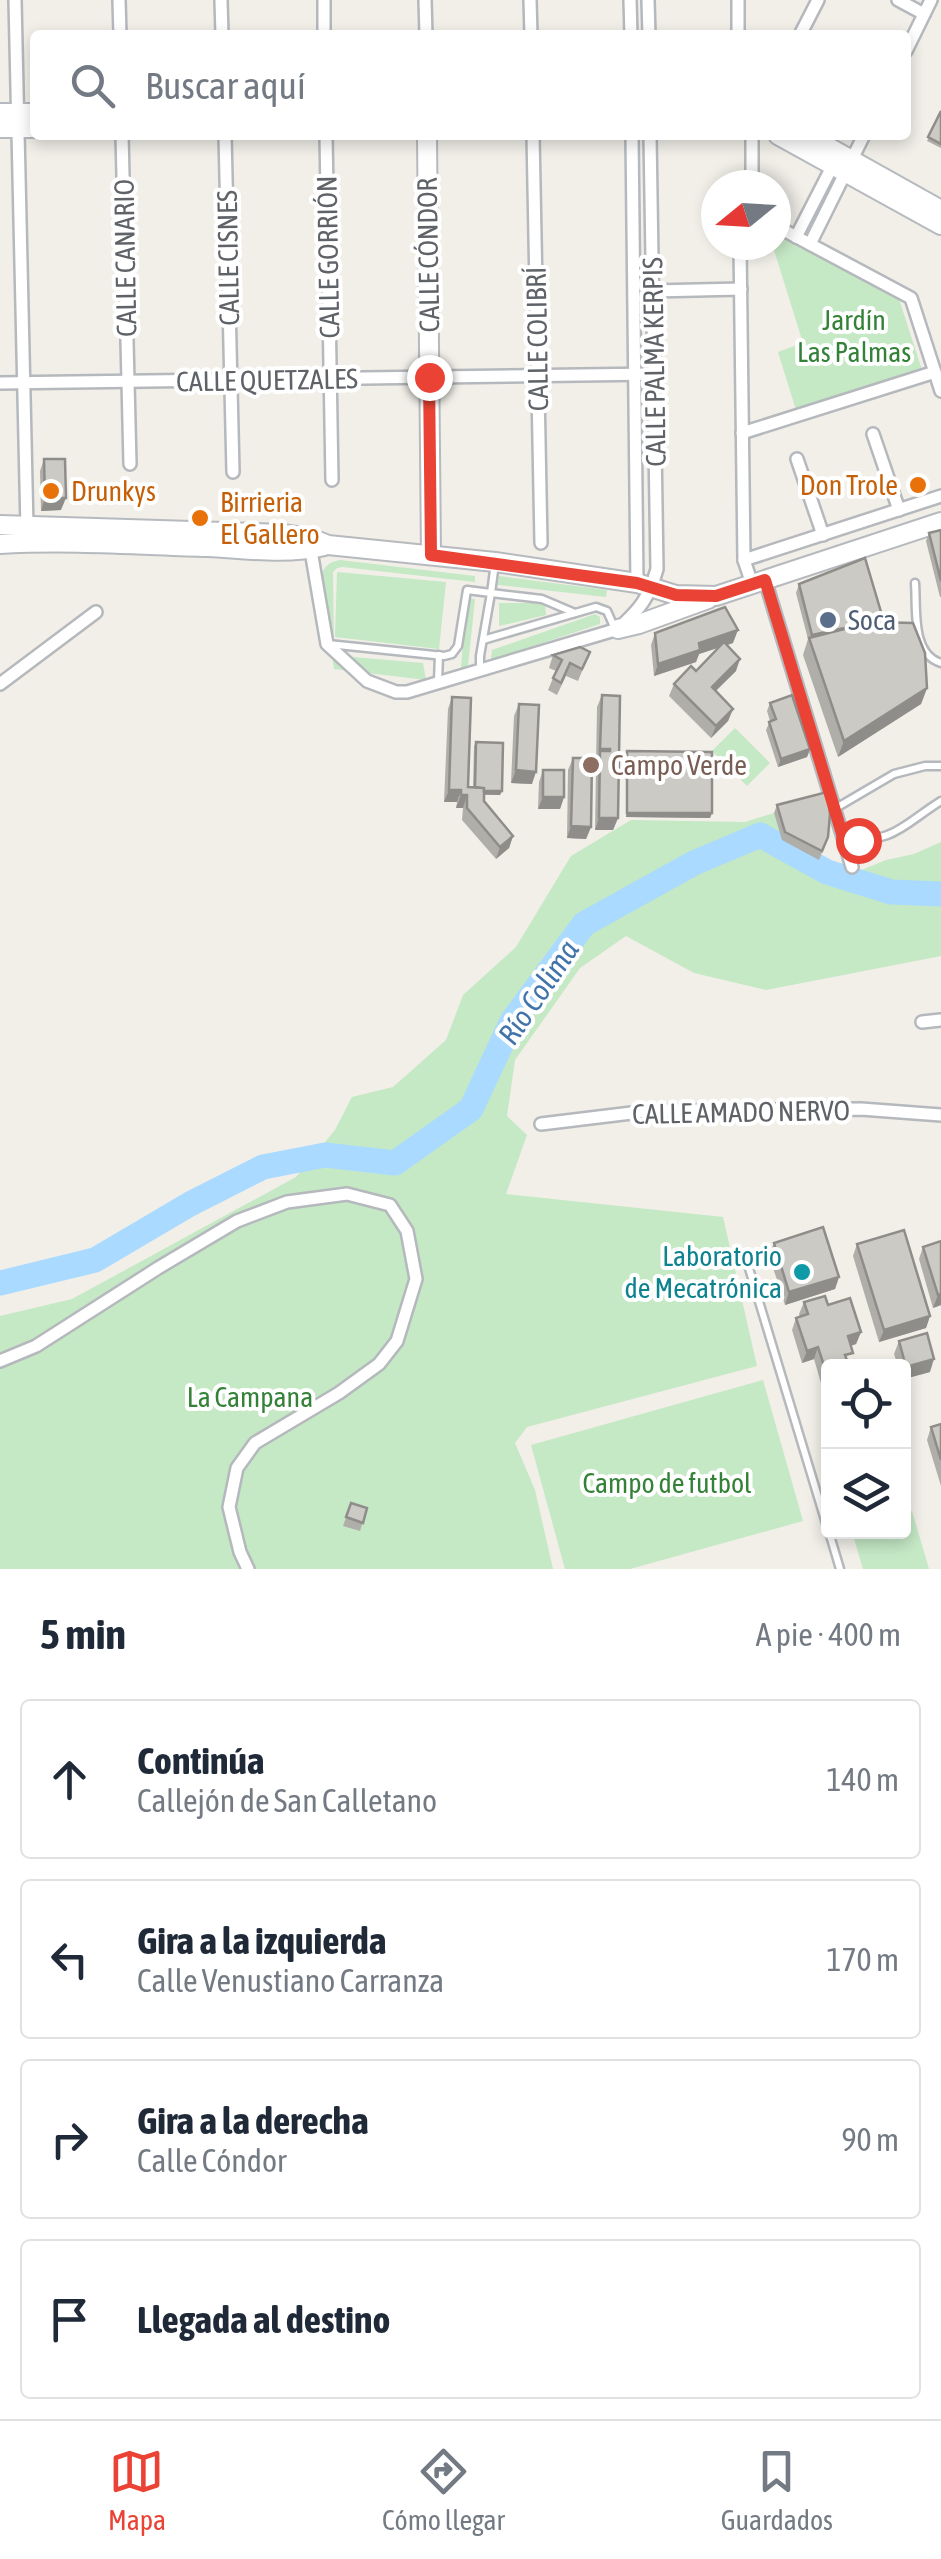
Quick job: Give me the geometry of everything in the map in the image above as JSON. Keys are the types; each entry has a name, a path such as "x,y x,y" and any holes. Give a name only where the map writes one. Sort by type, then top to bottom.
{"street":[{"path":"15,0 27,534"},
{"path":"119,0 120,30"},
{"path":"222,0 222,30"},
{"path":"324,0 324,30"},
{"path":"425,0 426,30"},
{"path":"530,0 531,30"},
{"path":"630,0 630,30"},
{"path":"648,0 649,30"},
{"path":"738,0 738,30"},
{"path":"803,30 818,0"},
{"path":"898,0 924,14"},
{"path":"911,40 931,0"},
{"name":"CALLE CANARIO","path":"122,140 130,464"},
{"name":"CALLE CISNES","path":"225,140 233,472"},
{"name":"CALLE GORRIÓN","path":"326,140 332,480"},
{"name":"CALLE CÓNDOR","path":"427,140 431,555"},
{"name":"CALLE COLIBRÍ","path":"533,140 540,543"},
{"name":"CALLE PALMA KERPIS","path":"632,140 635,374 645,585"},
{"name":"CALLE PALMA KERPIS","path":"645,585 658,570 650,140"},
{"path":"752,140 752,170"},
{"path":"790,140 941,210"},
{"path":"813,140 941,226"},
{"path":"796,237 860,140"},
{"path":"810,244 842,162"},
{"path":"791,234 910,298 941,392"},
{"path":"740,260 744,560 758,582 852,867"},
{"path":"653,291 741,289"},
{"path":"742,433 934,372"},
{"name":"CALLE QUETZALES","path":"0,383 654,374"},
{"path":"874,434 899,510"},
{"path":"797,459 823,534"},
{"path":"744,560 941,496"},
{"path":"316,544 327,644 367,681 407,692 683,610 941,522"},
{"path":"0,525 27,534 316,544 431,555 645,585 676,595 716,596"},
{"path":"0,544 27,534"},
{"path":"617,630 640,609 645,585"},
{"path":"0,684 96,612"},
{"path":"922,1022 941,1020"},
{"name":"CALLE AMADO NERVO","path":"541,1124 648,1112 861,1109 941,1115"},
{"path":"0,1361 36,1346 237,1221 287,1202 347,1194 390,1204 407,1231 416,1279 397,1341 379,1364 339,1393 254,1443 237,1468 228,1506 248,1569"}],"lane":[{"path":"480,670 495,562"},
{"path":"915,584 920,643 933,661 941,664"},
{"path":"327,644 452,654 458,646 467,590 542,599 575,612"},
{"path":"483,640 596,606 607,612 617,630"},
{"path":"438,682 439,655"},
{"path":"834,808 894,774 941,766"},
{"path":"843,837 881,838 911,824 941,801"},
{"path":"748,1265 821,1505"},
{"path":"831,1539 840,1569"}],"green space":[{"name":"Jardín Las Palmas","path":"791,243 899,299 922,370 796,410 778,352 803,343 777,260 791,260"},
{"path":"340,560 475,576 475,582 343,567 333,572 334,649 335,640 342,640 342,656 423,663 426,680 334,669 321,580 326,566"},
{"path":"337,572 446,582 439,649 335,637"},
{"path":"499,576 607,590 606,597 498,585"},
{"path":"466,599 475,599 468,666 461,669"},
{"path":"499,603 545,603 546,615 499,626"},
{"path":"595,614 600,617 600,624 491,660 492,650"},
{"path":"735,728 770,763 747,786 712,751"},
{"name":"La Campana","path":"774,813 782,840 847,876 941,842 941,956 766,990 694,973 626,936 580,968 515,1060 507,1116 527,1135 506,1194 723,1217 757,1366 527,1427 515,1443 535,1490 553,1569 0,1569 0,1316 72,1299 296,1177 335,1130 352,1097 393,1087 446,1040 463,995 516,947 571,856 631,820 745,822"},
{"name":"Campo de futbol","path":"763,1380 803,1521 630,1569 565,1569 531,1445"},
{"path":"911,1511 929,1569 863,1569 854,1539 911,1539"}],"building":[{"path":"941,111 941,144 928,137"},
{"path":"44,459 65,459 66,498 45,498"},
{"path":"941,530 941,581 929,533"},
{"path":"865,558 884,622 812,635 799,584"},
{"path":"725,607 738,630 699,643 700,650 658,664 655,633"},
{"path":"872,622 913,623 925,653 927,688 844,741 809,638"},
{"path":"724,642 740,659 712,687 733,709 716,726 674,684 691,666 696,671"},
{"path":"580,647 590,652 582,669 570,663 561,683 553,678 562,660 553,655"},
{"path":"602,695 620,696 618,818 599,818 600,751 610,751 600,749"},
{"path":"792,695 810,749 781,759 769,722 776,719 770,703"},
{"path":"452,697 471,698 468,787 484,788 484,801 513,836 500,847 467,808 467,795 461,795 461,790 449,790"},
{"path":"519,704 539,705 536,772 516,770"},
{"path":"476,742 503,743 502,791 475,787"},
{"path":"627,751 712,752 712,813 627,813"},
{"path":"573,758 592,758 591,827 571,826"},
{"path":"543,770 564,770 564,797 543,797"},
{"path":"827,792 830,814 822,851 785,832 777,805"},
{"name":"Laboratorio de Mecatrónica","path":"823,1227 839,1277 789,1292 774,1243"},
{"path":"904,1230 930,1316 884,1330 857,1244"},
{"path":"941,1241 941,1294 938,1295 923,1247"},
{"path":"825,1296 828,1305 850,1298 861,1332 848,1336 853,1353 845,1355 846,1359 822,1359 818,1347 807,1351 796,1318 808,1314 804,1302"},
{"path":"927,1333 934,1359 911,1366 911,1359 904,1359 899,1341"},
{"path":"941,1424 941,1460 931,1427"},
{"path":"351,1503 367,1508 363,1523 346,1517"}],"waterway":[{"name":"Río Colima","path":"0,1283 95,1260 263,1167 325,1155 395,1163 471,1109 512,1021 584,924 694,863 760,835 827,872 891,892 941,894"}],"place":[{"name":"Don Trole","path":"918,485"},
{"name":"Drunkys","path":"51,491"},
{"name":"Birrieria El Gallero","path":"200,518"},
{"name":"Soca","path":"828,620"},
{"name":"Campo Verde","path":"591,765"},
{"name":"Laboratorio de Mecatrónica","path":"802,1272"}],"route":[{"path":"429,377 431,555 637,583 676,595 716,596 765,580 843,837 858,840"}]}
